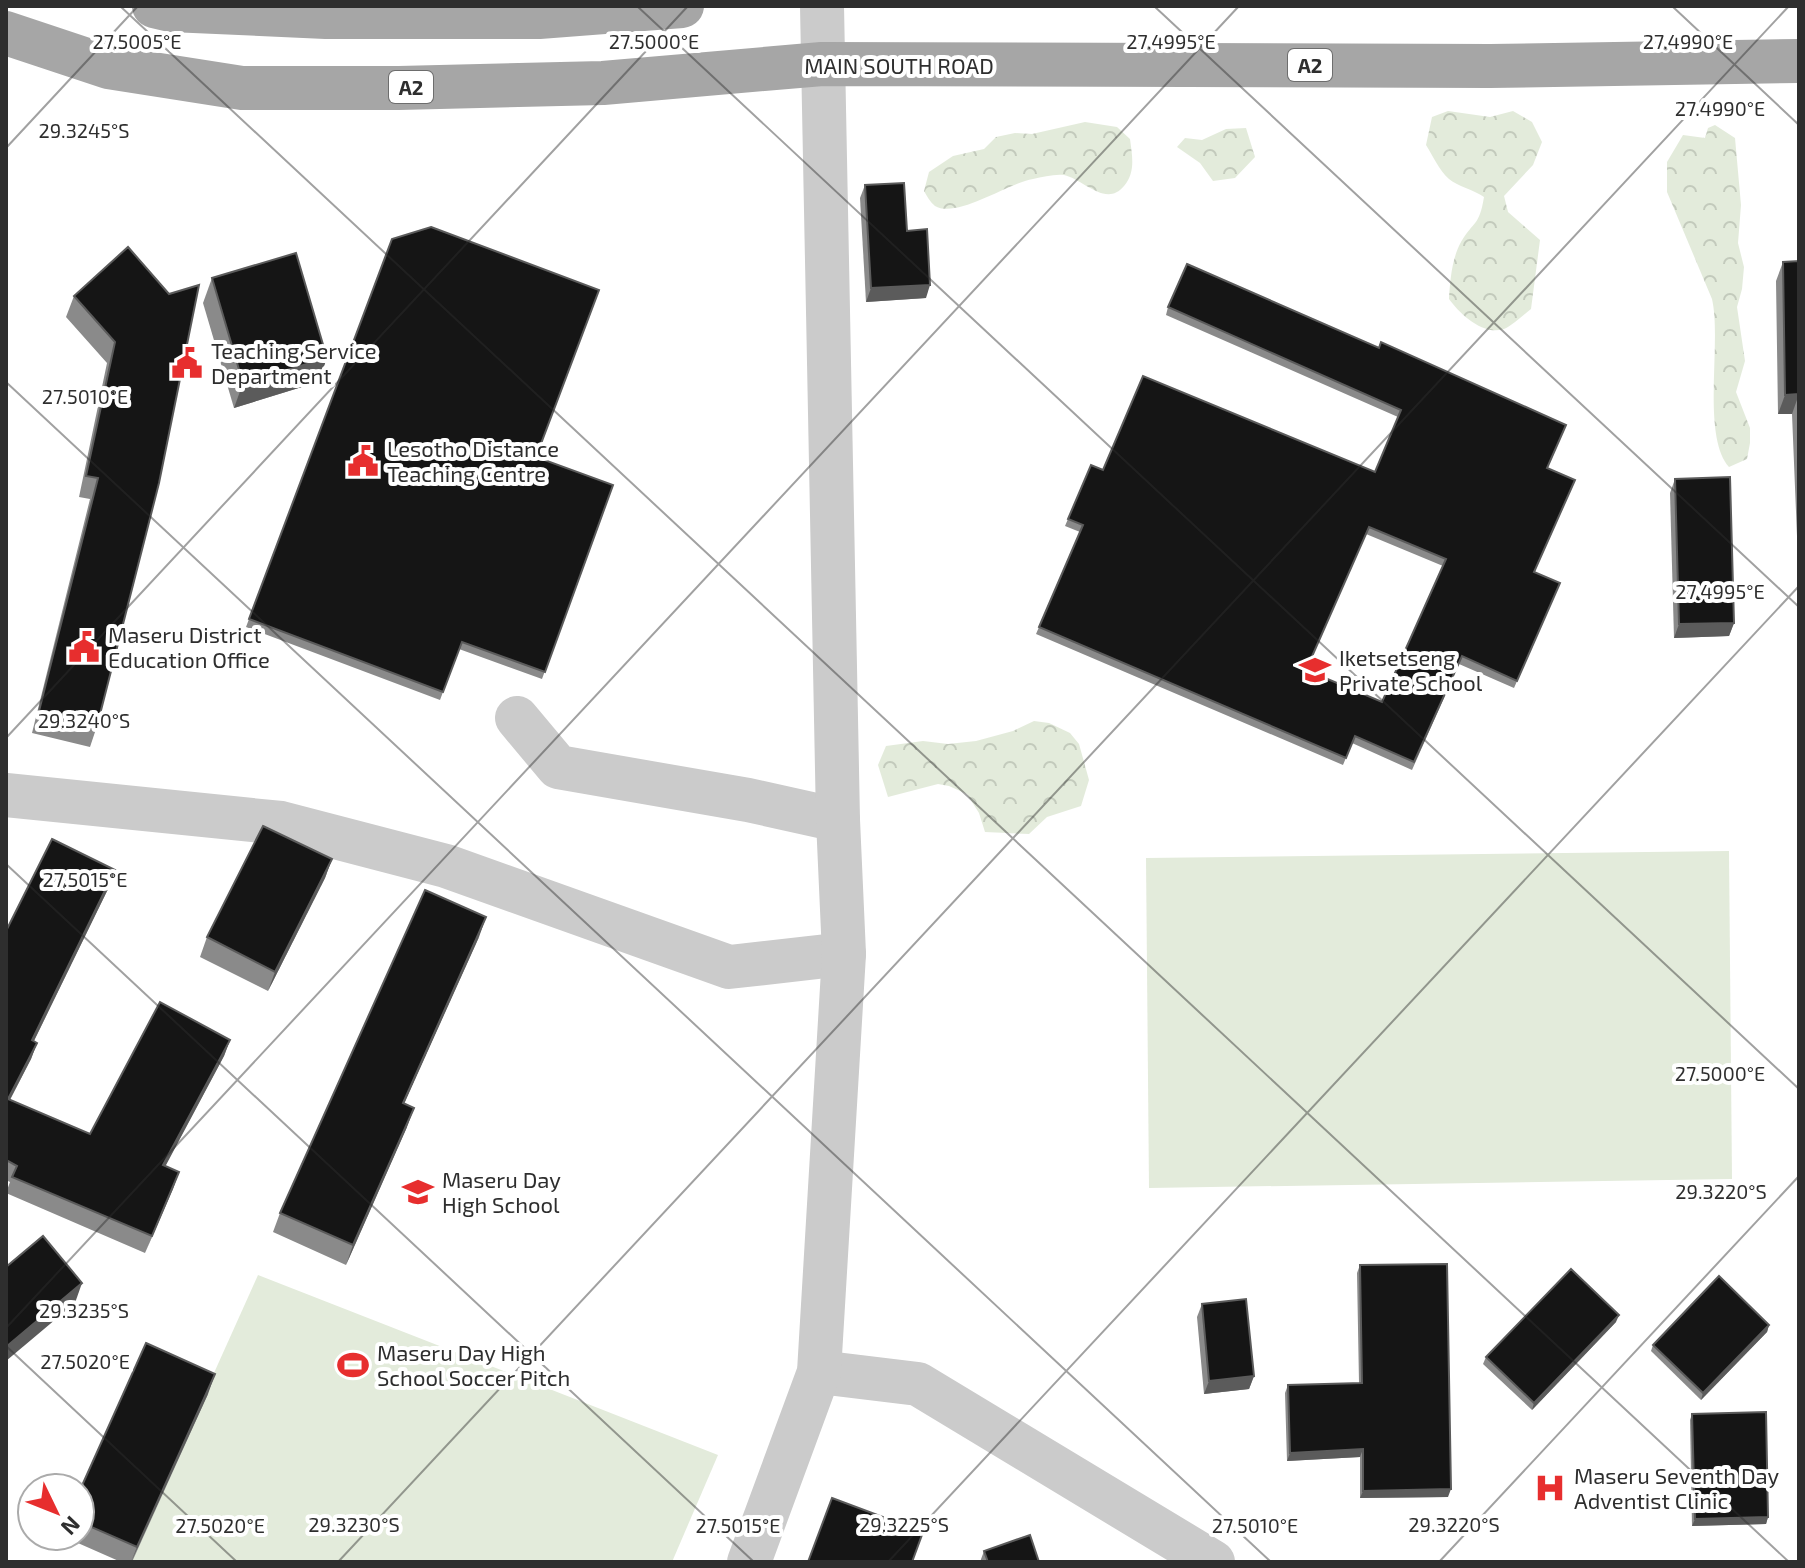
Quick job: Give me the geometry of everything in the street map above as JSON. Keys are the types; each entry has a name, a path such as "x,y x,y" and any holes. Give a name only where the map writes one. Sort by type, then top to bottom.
{"main road":[{"path":"154,6 171,10 326,17 539,17 682,6"},
{"name":"MAIN SOUTH ROAD","path":"6,33 108,67 242,88 603,83 822,64 1490,66 1799,61"}],"street":[{"path":"749,1562 819,1372 844,954 838,820 822,6"},
{"path":"6,33 6,42"},
{"path":"517,718 558,767 748,800 838,820"},
{"path":"6,795 281,823 446,866 729,967 844,954"},
{"path":"819,1372 918,1384 1213,1562"}],"green space":[{"path":"1448,111 1490,117 1513,111 1532,122 1542,142 1533,165 1504,196 1508,212 1540,240 1531,309 1504,329 1480,327 1449,299 1455,255 1478,219 1484,197 1449,179 1426,145 1432,117"},
{"path":"1085,122 1117,127 1130,139 1130,175 1117,192 1102,193 1064,175 1052,175 1023,182 969,204 945,209 935,206 924,191 929,172 953,156 984,149 996,137 1015,133 1032,134"},
{"path":"1715,125 1735,138 1741,205 1738,243 1744,267 1737,307 1745,361 1736,392 1750,428 1750,443 1747,459 1729,467 1716,433 1712,299 1667,192 1667,162 1683,135 1705,138 1708,128"},
{"path":"1246,128 1255,157 1235,178 1213,181 1200,163 1177,147 1185,138 1202,140 1226,129"},
{"path":"1034,721 1049,723 1070,733 1079,744 1089,780 1081,806 1047,817 1029,834 985,832 979,813 967,794 949,786 938,784 888,797 878,765 886,746 923,741 948,744 976,741 1013,731"},
{"path":"1729,851 1732,1179 1149,1188 1146,858"},
{"name":"Maseru Day High School Soccer Pitch","path":"258,1275 718,1455 672,1562 129,1562"}],"building":[{"path":"904,183 907,231 927,229 930,285 871,288 865,185"},
{"name":"Lesotho Distance Teaching Centre","path":"431,227 599,290 536,457 613,485 545,672 462,642 443,692 249,619 392,239"},
{"path":"128,247 169,294 199,285 159,483 97,726 39,711 98,478 86,476 115,342 74,296"},
{"path":"296,253 327,358 243,383 212,278"},
{"path":"1799,261 1799,394 1785,395 1783,262"},
{"path":"1187,264 1379,348 1381,342 1566,425 1547,468 1575,480 1534,572 1560,583 1517,681 1462,656 1414,762 1355,736 1346,758 1039,627 1083,525 1068,519 1091,465 1103,470 1143,376 1375,472 1401,410 1168,307","holes":["1369,527 1446,559 1382,702 1306,670"]},
{"path":"1730,477 1734,623 1679,624 1675,479"},
{"path":"263,826 332,859 275,972 207,937"},
{"path":"52,839 115,870 32,1040 37,1043 8,1099 90,1134 160,1002 230,1040 163,1165 179,1172 152,1236 12,1177 17,1166 6,1160 6,931"},
{"path":"425,890 486,917 403,1103 414,1108 353,1245 280,1213"},
{"path":"43,1236 82,1283 6,1347 6,1267"},
{"path":"1447,1264 1451,1489 1363,1491 1363,1449 1290,1453 1288,1385 1362,1383 1360,1265"},
{"path":"1571,1269 1619,1315 1534,1403 1486,1357"},
{"path":"1719,1276 1769,1325 1703,1393 1653,1345"},
{"path":"1246,1299 1254,1376 1209,1381 1202,1304"},
{"path":"146,1343 215,1374 137,1547 96,1529 96,1472 88,1472"},
{"path":"1766,1412 1768,1517 1695,1519 1692,1414"},
{"path":"832,1498 923,1532 912,1562 808,1562"},
{"path":"1030,1535 1039,1562 988,1562 984,1551"}],"place":[{"name":"Teaching Service Department","path":"187,363"},
{"name":"Lesotho Distance Teaching Centre","path":"363,461"},
{"name":"Maseru District Education Office","path":"84,647"},
{"name":"Iketsetseng Private School","path":"1315,670"},
{"name":"Maseru Day High School","path":"418,1192"},
{"name":"Maseru Day High School Soccer Pitch","path":"353,1365"},
{"name":"Maseru Seventh Day Adventist Clinic","path":"1550,1488"}]}
